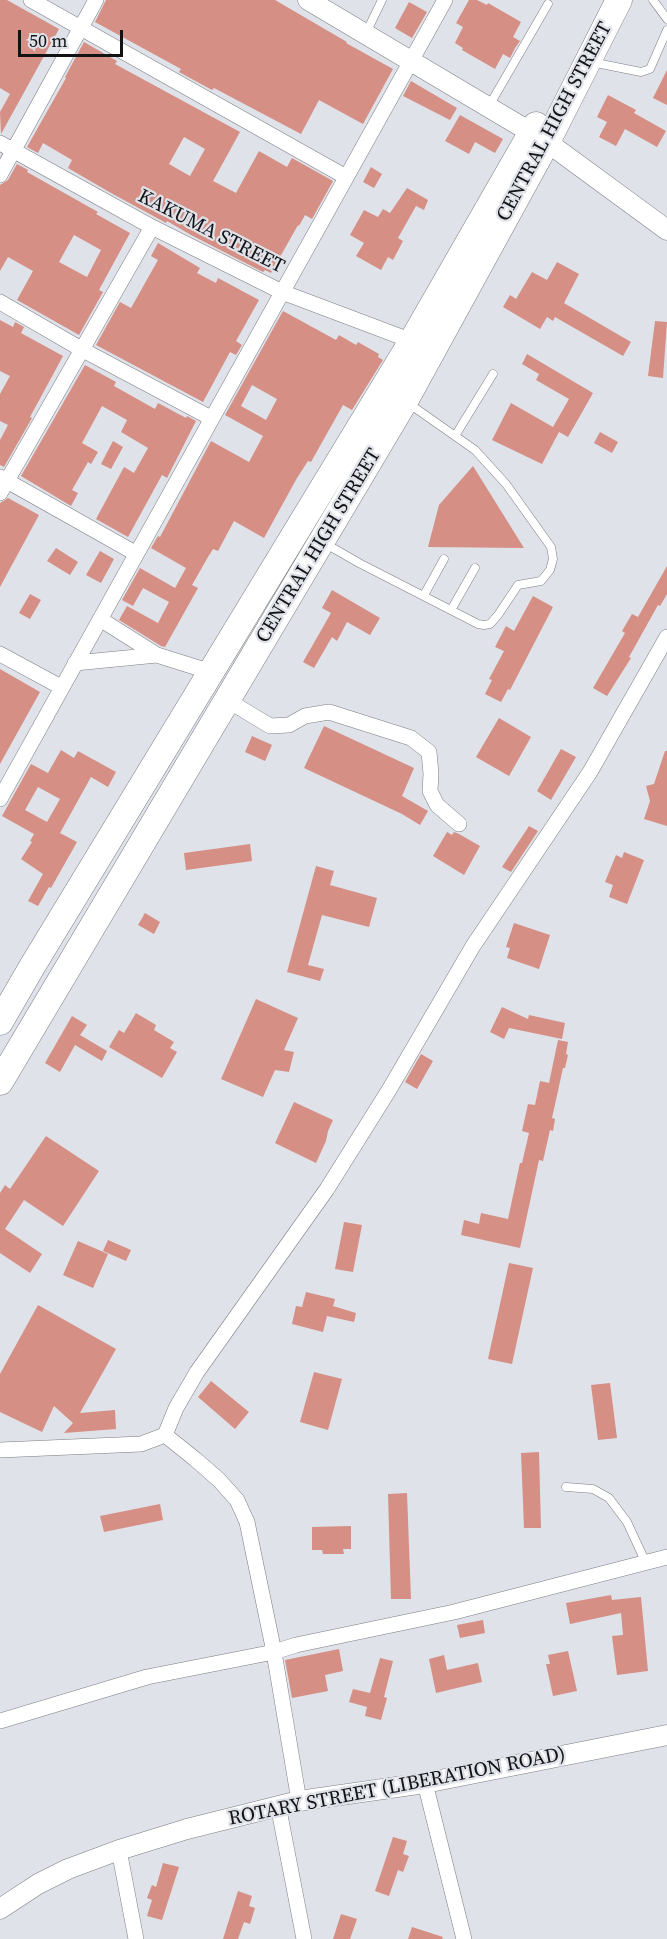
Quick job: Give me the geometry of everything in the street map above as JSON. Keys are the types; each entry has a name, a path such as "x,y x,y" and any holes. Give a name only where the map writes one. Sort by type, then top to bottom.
{"highway":[{"name":"CENTRAL HIGH STREET","path":"0,1082 405,401 539,137 603,0"},
{"name":"CENTRAL HIGH STREET","path":"0,1022 412,341 588,62 619,0"},
{"path":"109,842 125,869"}],"street":[{"path":"31,0 345,177"},
{"path":"0,174 7,147 96,0"},
{"path":"308,0 539,137 667,230"},
{"path":"0,799 445,0"},
{"name":"KAKUMA STREET","path":"7,147 152,227 282,292 412,341"},
{"path":"135,553 2,483 152,227"},
{"path":"0,302 81,349 211,418"},
{"path":"100,619 158,656 211,672"},
{"path":"0,1450 141,1444 165,1435 176,1408 197,1372 327,1189 389,1090 473,946 590,772 667,637"},
{"path":"0,654 61,687"},
{"path":"75,663 158,656"},
{"path":"227,700 270,726 289,725 305,716 329,712 411,738 429,752 430,791 437,805 459,824"},
{"path":"165,1435 219,1480 237,1500 248,1522 274,1652 299,1801"},
{"path":"0,1721 147,1677 274,1652 296,1645 454,1611 667,1557"},
{"name":"ROTARY STREET (LIBERATION ROAD)","path":"0,1909 38,1884 68,1869 187,1829 278,1805 425,1783 667,1734"},
{"path":"425,1783 464,1939"},
{"path":"278,1805 304,1939"},
{"path":"119,1850 136,1939"}],"lane":[{"path":"366,35 382,0"},
{"path":"653,0 667,19"},
{"path":"488,107 548,4"},
{"path":"588,62 641,72 650,69 667,30"},
{"path":"455,436 493,374"},
{"path":"322,542 478,624 490,624 518,585 541,581 546,576 553,558 551,547 506,484 475,450 405,401"},
{"path":"424,596 444,559"},
{"path":"451,610 476,568"},
{"path":"566,1487 592,1489 609,1498 627,1522 646,1564"}],"building":[{"path":"0,0 7,0 59,29 1,134 0,112 10,94 0,88"},
{"path":"106,0 275,0 393,69 363,124 319,100 301,134 214,88 212,90 179,72 181,69 95,22"},
{"path":"469,0 477,0 487,5 488,3 521,22 513,37 520,41 510,58 503,54 495,69 462,50 463,48 455,43 463,27 456,23"},
{"path":"409,2 427,12 412,38 395,28"},
{"path":"84,42 117,61 115,64 240,132 213,181 236,193 259,151 287,167 292,158 333,181 312,219 305,215 298,225 271,273 265,270 263,272 167,221 166,223 68,168 72,160 43,143 38,153 27,147","holes":["184,137 205,149 190,176 169,164"]},
{"path":"667,70 667,105 653,98"},
{"path":"411,81 457,108 450,120 403,96"},
{"path":"608,95 636,110 634,113 666,131 657,147 625,129 616,146 599,137 607,122 597,117"},
{"path":"460,115 503,139 495,153 475,142 469,154 445,141"},
{"path":"17,164 130,233 99,290 103,292 79,335 17,300 33,271 8,257 0,271 0,185 8,180","holes":["74,235 101,250 87,277 59,262"]},
{"path":"371,167 382,174 374,188 363,182"},
{"path":"407,188 428,200 424,210 416,206 398,238 403,241 393,260 388,257 381,270 356,256 364,243 350,235 364,210 378,217 383,209 390,213"},
{"path":"158,243 200,268 197,273 216,283 218,278 259,300 236,341 242,345 236,355 230,352 203,402 96,345 120,302 131,308 158,260 151,256"},
{"path":"557,262 579,274 564,303 631,342 623,356 555,317 553,321 547,317 540,329 503,307 510,295 516,299 532,272 547,280"},
{"path":"283,311 336,340 339,335 356,345 358,342 379,354 378,357 383,360 352,410 343,405 311,462 308,461 297,478 264,538 234,521 218,551 213,549 208,557 192,585 198,588 165,647 161,646 119,620 127,606 158,623 169,602 143,588 133,606 122,600 140,568 175,588 186,568 151,548 158,536 160,537 211,441 249,462 263,436 225,415","holes":["252,385 277,399 266,420 241,406"]},
{"path":"0,320 13,327 15,322 24,327 21,333 63,356 4,467 0,465 0,440 8,425 0,421 0,394 10,376 0,371"},
{"path":"655,321 667,322 663,378 648,376"},
{"path":"527,354 593,393 568,437 559,432 542,464 492,440 511,403 553,427 569,399 536,380 539,374 522,364"},
{"path":"85,365 116,382 114,386 155,409 158,403 196,421 167,478 162,475 128,537 96,519 124,467 134,473 148,448 121,432 127,420 102,406 82,443 98,452 91,464 88,462 72,490 78,493 71,506 21,476"},
{"path":"600,432 618,442 612,453 594,443"},
{"path":"113,441 123,447 111,469 101,464"},
{"path":"473,466 524,548 428,547 439,505"},
{"path":"8,498 39,515 0,587 0,503"},
{"path":"56,548 78,562 70,575 47,561"},
{"path":"100,551 114,559 101,583 86,575"},
{"path":"667,566 667,594 660,606 658,605 629,657 631,658 607,696 593,688 625,633 622,631 632,614 638,617"},
{"path":"332,590 380,618 370,635 347,622 337,641 332,637 314,668 303,662 331,613 322,608"},
{"path":"30,594 41,600 30,619 19,613"},
{"path":"533,596 553,607 510,690 508,689 501,702 485,694 492,680 489,679 504,651 495,647 506,626 514,631"},
{"path":"0,669 40,692 0,764"},
{"path":"499,718 531,737 509,776 476,757"},
{"path":"324,726 414,768 402,796 428,811 420,825 402,814 304,768"},
{"path":"252,736 272,745 265,761 245,752"},
{"path":"561,749 576,757 551,800 537,791"},
{"path":"61,750 74,758 78,751 116,772 108,787 91,777 60,833 77,842 38,906 28,901 43,874 21,859 32,842 30,841 34,834 2,816 31,764 48,773","holes":["38,787 60,799 47,822 25,810"]},
{"path":"665,751 667,751 667,826 644,819 650,801 646,786 654,784"},
{"path":"529,826 538,831 511,872 502,867"},
{"path":"447,832 452,835 454,832 459,834 480,846 464,875 433,856"},
{"path":"250,844 252,861 186,870 184,853"},
{"path":"624,852 644,860 627,904 609,897 613,885 605,882 616,855 622,858"},
{"path":"316,866 334,871 330,885 377,898 369,927 322,915 308,965 324,969 320,981 287,972"},
{"path":"145,913 160,922 154,934 138,925"},
{"path":"514,923 550,935 539,969 507,958 510,948 506,947"},
{"path":"256,999 298,1018 284,1050 294,1052 289,1072 275,1070 263,1097 221,1079"},
{"path":"502,1007 528,1019 529,1015 565,1023 562,1039 509,1028 504,1039 490,1032"},
{"path":"136,1013 156,1025 154,1030 174,1042 170,1048 177,1052 162,1078 109,1047 119,1030 124,1033"},
{"path":"72,1016 87,1025 80,1035 107,1051 102,1061 75,1045 60,1072 45,1063"},
{"path":"558,1040 568,1042 566,1054 568,1055 552,1118 555,1119 553,1131 550,1130 543,1161 539,1160 520,1248 461,1235 464,1220 479,1224 481,1213 508,1219 529,1133 522,1131 528,1104 535,1105 540,1081 549,1083"},
{"path":"421,1054 433,1061 417,1089 405,1082"},
{"path":"294,1102 333,1120 316,1163 275,1143"},
{"path":"46,1136 99,1171 63,1226 24,1200 5,1229 42,1254 30,1273 0,1253 0,1193 5,1185 10,1189"},
{"path":"344,1222 362,1225 353,1272 335,1269"},
{"path":"108,1240 131,1250 126,1261 103,1251"},
{"path":"78,1241 108,1254 93,1288 63,1275"},
{"path":"509,1263 533,1268 512,1364 488,1359"},
{"path":"306,1292 335,1299 333,1306 356,1313 354,1322 327,1316 323,1332 292,1324 296,1306 302,1307"},
{"path":"38,1305 116,1349 80,1413 115,1410 116,1429 64,1433 73,1423 54,1406 42,1432 0,1412 0,1374"},
{"path":"314,1372 342,1379 328,1430 300,1422"},
{"path":"211,1381 249,1412 235,1429 198,1397"},
{"path":"610,1383 617,1438 598,1440 591,1385"},
{"path":"539,1452 541,1528 524,1528 521,1453"},
{"path":"407,1493 411,1599 391,1599 388,1494"},
{"path":"160,1504 163,1520 104,1532 100,1516"},
{"path":"351,1526 351,1549 343,1549 344,1554 323,1554 322,1550 312,1550 312,1527"},
{"path":"611,1595 612,1600 641,1597 648,1671 617,1675 612,1636 623,1635 621,1613 570,1624 566,1603"},
{"path":"483,1620 485,1633 460,1638 457,1625"},
{"path":"339,1649 343,1671 325,1675 328,1691 292,1698 285,1660"},
{"path":"568,1651 577,1691 553,1696 546,1664 550,1664 548,1655"},
{"path":"444,1655 447,1670 478,1663 482,1682 436,1693 429,1659"},
{"path":"380,1658 393,1661 381,1720 365,1716 367,1707 349,1702 353,1689 370,1693"},
{"path":"393,1837 407,1841 403,1854 409,1856 403,1872 398,1870 389,1896 375,1891"},
{"path":"163,1863 179,1867 162,1920 147,1916 152,1900 147,1898 152,1885 156,1887"},
{"path":"238,1891 252,1896 249,1906 255,1908 250,1924 244,1922 238,1939 223,1939"},
{"path":"341,1914 357,1919 350,1939 333,1939"},
{"path":"412,1927 443,1937 442,1939 408,1939"}]}
